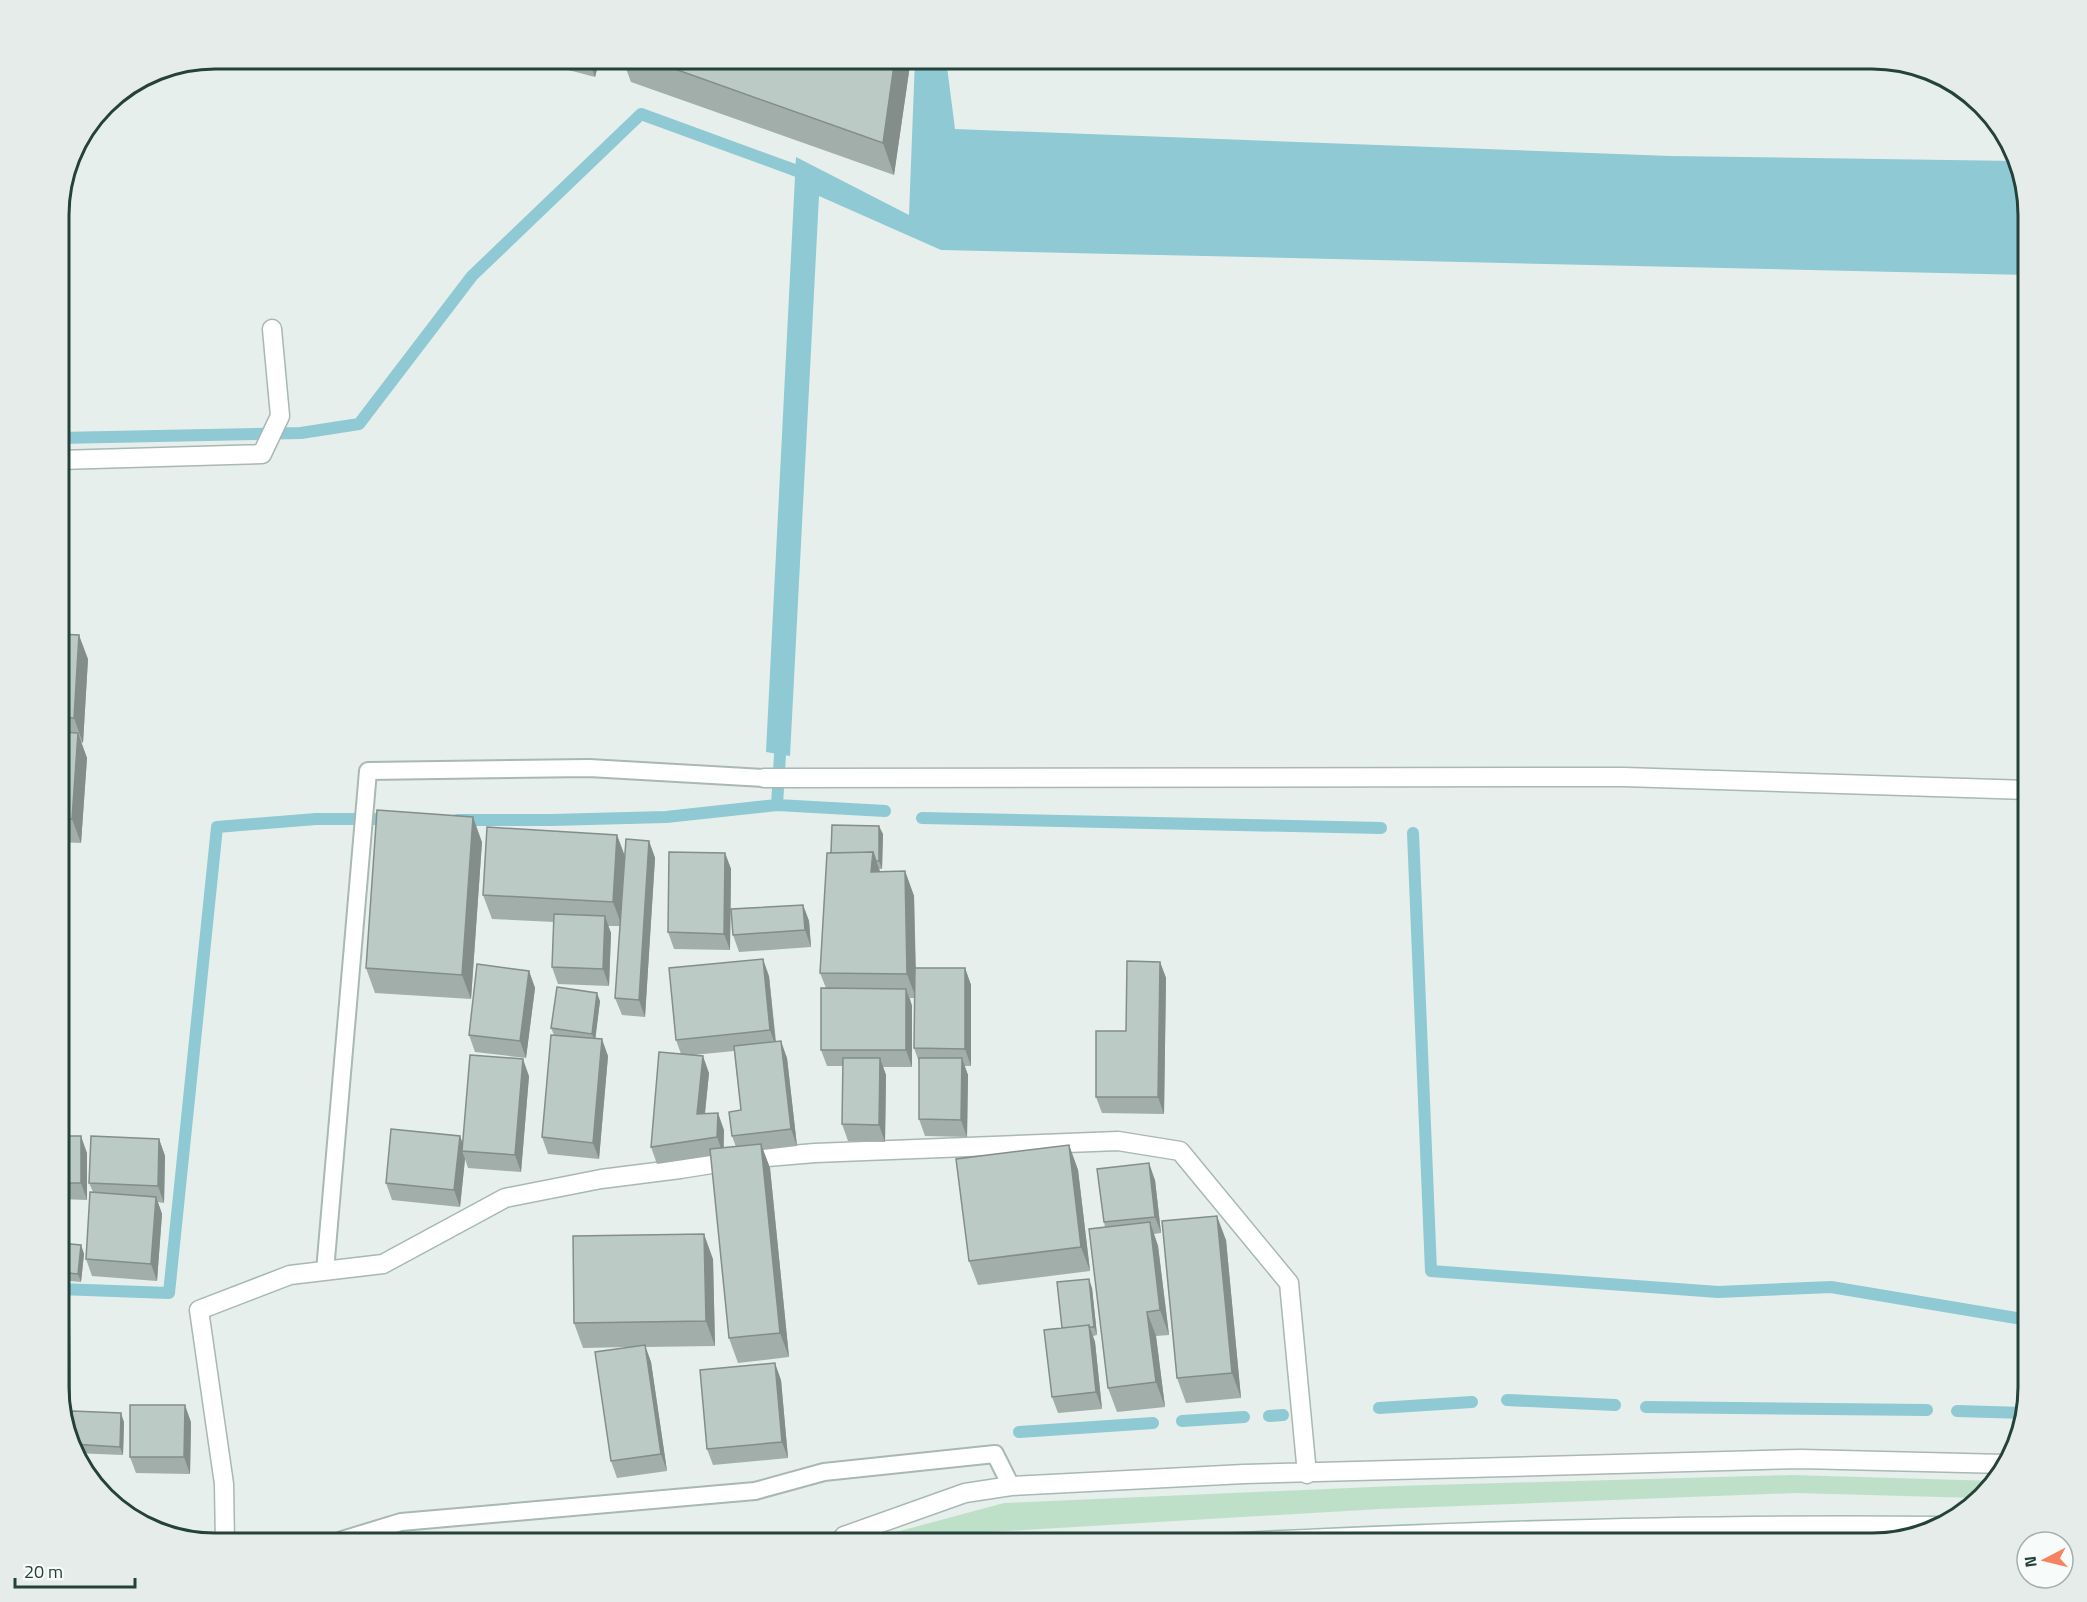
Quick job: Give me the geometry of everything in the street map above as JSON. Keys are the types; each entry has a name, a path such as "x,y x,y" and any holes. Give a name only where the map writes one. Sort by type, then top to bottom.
{"street":[{"path":"69,460 262,454 280,416 272,329"},
{"path":"764,778 1624,777 2018,790"},
{"path":"225,1533 224,1484 199,1310 290,1275 383,1264 506,1198 601,1179 743,1159 815,1152 1118,1141 1180,1151 1289,1283 1307,1474"},
{"path":"853,1533 966,1493 1011,1486 1244,1474 1801,1459 1996,1464"},
{"path":"1439,1533 1799,1524 1917,1526"}],"lane":[{"path":"325,1271 368,771 588,768 764,778"},
{"path":"365,1533 401,1522 755,1491 824,1472 995,1454 1011,1486"}],"green space":[{"path":"1792,1475 1984,1481 1967,1498 1796,1493 1380,1509 972,1533 892,1533 1004,1503 1395,1486"}],"water":[{"path":"915,69 947,69 955,129 1670,156 2007,161 2017,196 2018,275 941,250 819,196 790,756 766,752 796,157 909,215"}],"building":[{"path":"675,69 893,69 883,143"},
{"path":"69,634 79,635 74,718 69,718"},
{"path":"69,733 78,733 72,819 69,819"},
{"path":"377,810 473,817 462,975 366,968"},
{"path":"832,825 879,826 879,861 876,861 873,852 831,853"},
{"path":"487,827 617,835 613,902 483,895"},
{"path":"626,839 649,841 639,1000 615,998"},
{"path":"669,852 725,853 724,934 668,932"},
{"path":"873,852 871,872 905,871 907,974 820,973 827,853"},
{"path":"803,905 805,930 733,935 731,909"},
{"path":"554,914 605,916 603,969 552,967"},
{"path":"763,959 770,1030 676,1040 669,968"},
{"path":"1127,961 1160,962 1158,1097 1096,1097 1096,1031 1126,1031"},
{"path":"477,964 529,971 520,1041 469,1035"},
{"path":"915,968 965,968 965,1049 914,1048"},
{"path":"557,987 597,993 592,1034 551,1028"},
{"path":"821,988 906,989 906,1050 821,1050"},
{"path":"551,1035 602,1039 593,1143 542,1137"},
{"path":"781,1041 791,1129 732,1136 729,1112 741,1110 734,1046"},
{"path":"659,1052 703,1056 697,1114 718,1113 717,1137 651,1147"},
{"path":"470,1055 523,1059 515,1155 462,1151"},
{"path":"843,1058 880,1058 879,1125 842,1124"},
{"path":"919,1058 962,1058 961,1120 919,1119"},
{"path":"391,1129 460,1136 454,1190 386,1183"},
{"path":"69,1136 81,1136 81,1183 69,1183"},
{"path":"91,1136 159,1139 158,1186 89,1183"},
{"path":"761,1144 780,1333 729,1338 710,1149"},
{"path":"1069,1145 1081,1247 969,1261 956,1159"},
{"path":"1149,1163 1155,1217 1104,1222 1097,1169"},
{"path":"90,1192 156,1197 151,1264 86,1259"},
{"path":"1217,1216 1232,1373 1177,1378 1162,1221"},
{"path":"1150,1222 1160,1310 1147,1312 1156,1382 1108,1388 1089,1229"},
{"path":"704,1234 706,1321 574,1323 573,1236"},
{"path":"69,1244 81,1245 78,1274 69,1273"},
{"path":"1089,1279 1094,1327 1089,1327 1089,1325 1062,1328 1057,1282"},
{"path":"1089,1325 1096,1392 1052,1397 1044,1330"},
{"path":"645,1345 661,1454 611,1461 595,1352"},
{"path":"775,1363 782,1442 707,1449 700,1370"},
{"path":"130,1405 185,1405 184,1457 130,1457"},
{"path":"72,1411 121,1413 120,1447 81,1445"}],"waterway":[{"path":"69,438 301,433 359,424 472,276 641,114 808,175"},
{"path":"457,820 666,817 777,805 781,738"},
{"path":"777,805 885,811"},
{"path":"922,818 1381,828"},
{"path":"69,1289 169,1293 217,827 316,819 392,819"},
{"path":"1413,833 1431,1271 1718,1292 1831,1287 2018,1318"},
{"path":"1507,1400 1615,1405"},
{"path":"1379,1408 1472,1402"},
{"path":"1646,1407 1927,1410"},
{"path":"1957,1411 2016,1413"},
{"path":"1269,1416 1283,1415"},
{"path":"1182,1421 1244,1417"},
{"path":"1019,1432 1153,1423"}]}
